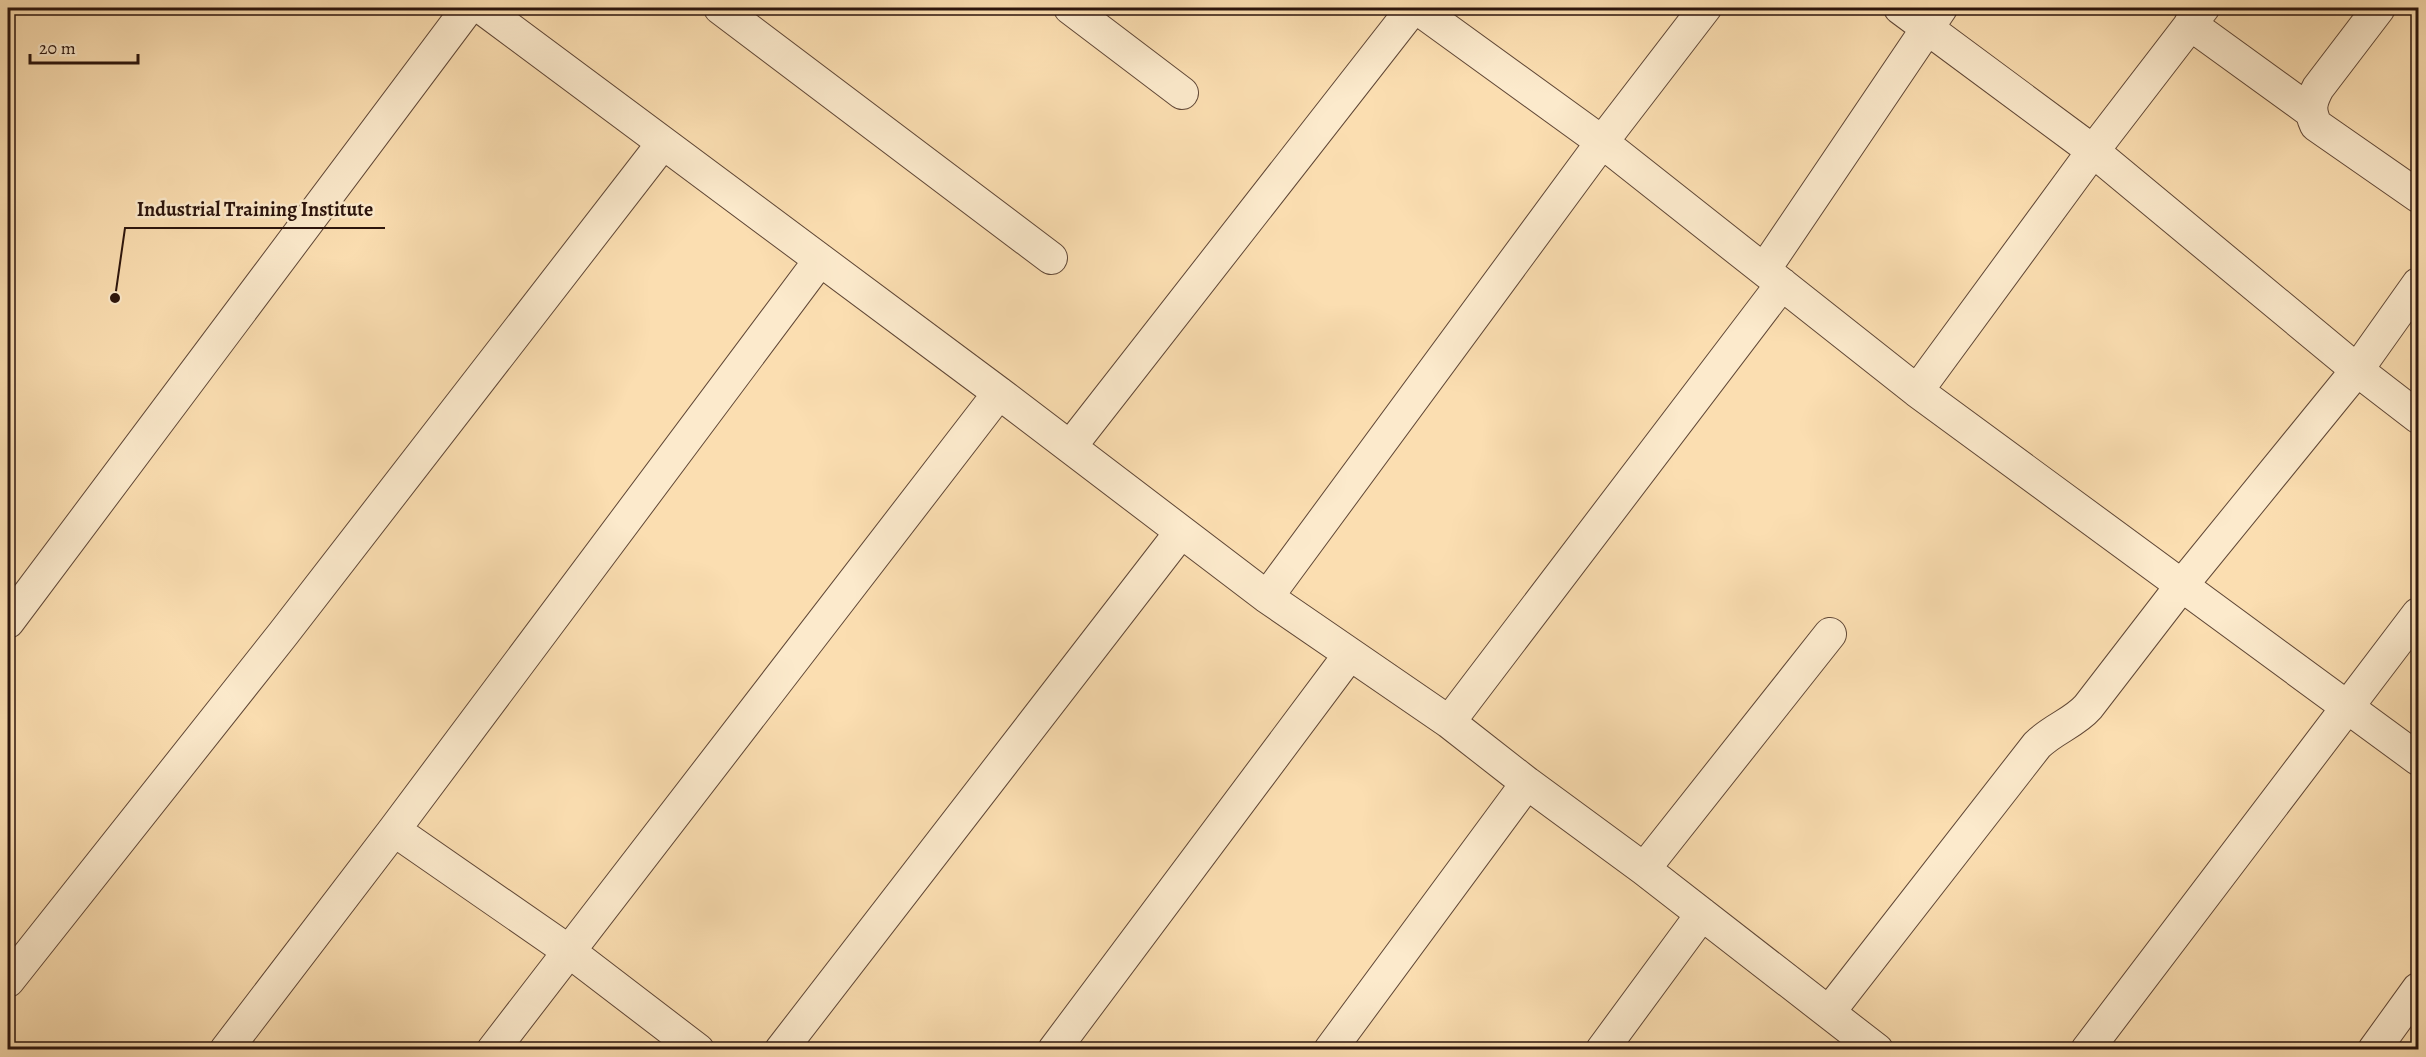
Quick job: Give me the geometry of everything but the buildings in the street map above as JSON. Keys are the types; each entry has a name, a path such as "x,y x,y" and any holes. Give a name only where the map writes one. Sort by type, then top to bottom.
{"street":[{"path":"8,622 468,8"},
{"path":"482,8 999,393 1267,597 1449,722 1527,783 1644,868 1877,1050"},
{"path":"720,8 1051,258"},
{"path":"1070,8 1182,93"},
{"path":"1070,447 1415,8 1602,142 1917,391 2418,759"},
{"path":"1267,597 1602,142 1705,8"},
{"path":"1900,8 1933,18 2357,370 2418,417"},
{"path":"2310,111 2311,100 2318,88 2379,8"},
{"path":"1917,391 2093,151 2196,16 2310,111 2316,125 2418,196"},
{"path":"1449,722 1773,277 1933,18"},
{"path":"8,981 284,634 663,143"},
{"path":"226,1050 394,830 820,260"},
{"path":"1829,1012 2037,745 2048,735 2075,719 2088,707 2182,585 2357,370 2418,284"},
{"path":"493,1050 999,393"},
{"path":"781,1050 1181,532"},
{"path":"2087,1050 2418,614"},
{"path":"1644,868 1830,634"},
{"path":"1054,1050 1350,654"},
{"path":"1330,1050 1527,783"},
{"path":"394,830 570,952 698,1050"},
{"path":"1602,1050 1702,914"},
{"path":"2374,1050 2418,989"}],"place":[{"name":"Industrial Training Institute","path":"115,298"}]}
